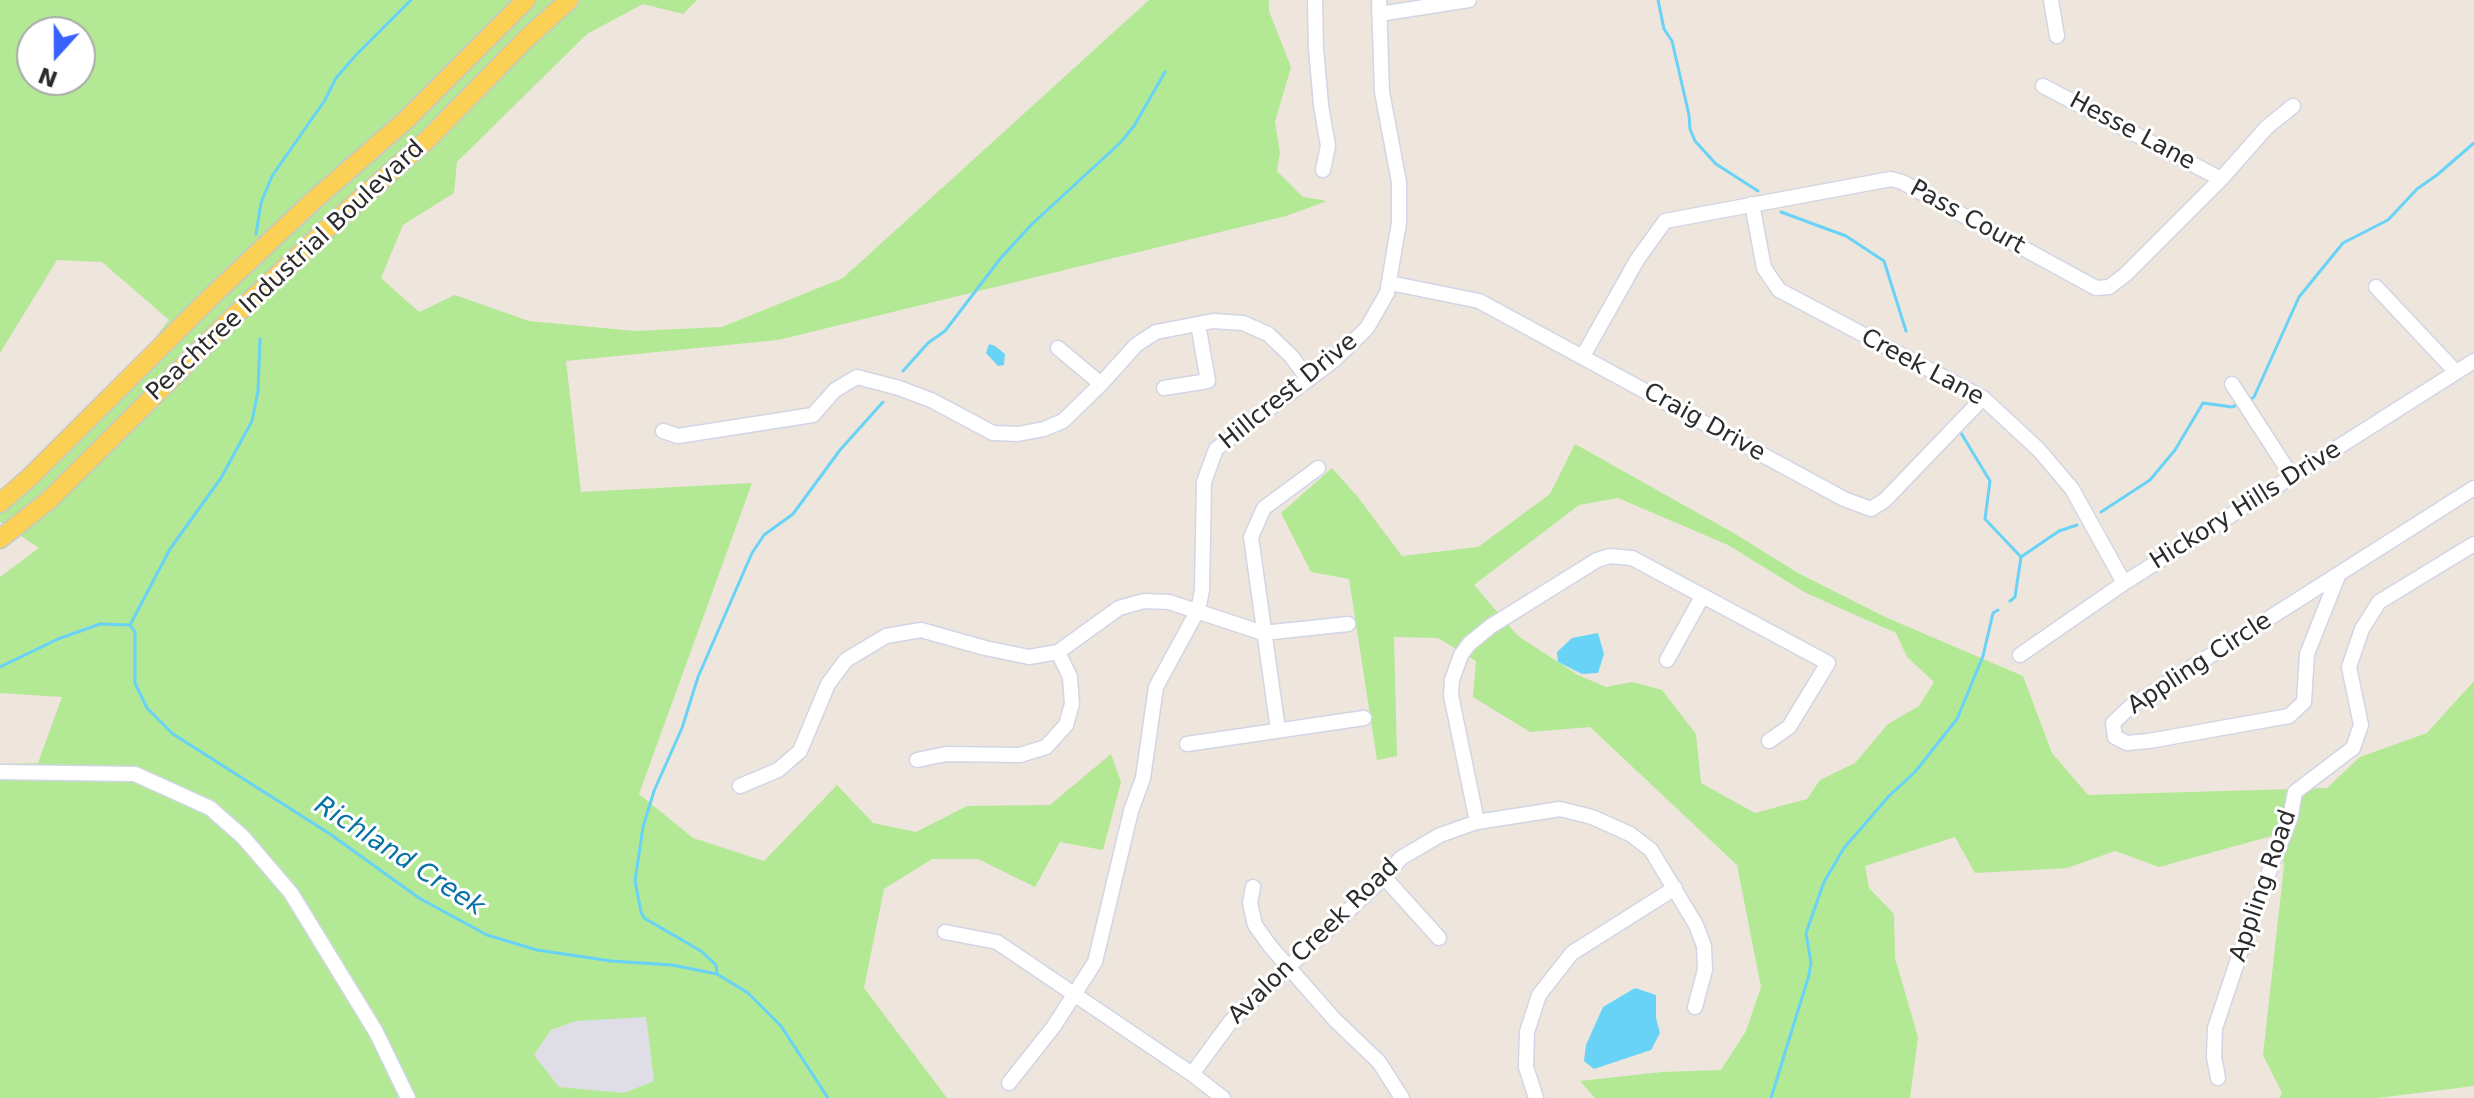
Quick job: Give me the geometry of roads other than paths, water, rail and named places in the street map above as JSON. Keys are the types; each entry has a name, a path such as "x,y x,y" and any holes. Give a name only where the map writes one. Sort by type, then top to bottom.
{"main road":[{"name":"Peachtree Industrial Boulevard","path":"0,503 258,253 407,119 526,0"},
{"name":"Peachtree Industrial Boulevard","path":"0,539 49,500 277,275 427,140 526,39 569,0"},
{"path":"258,253 277,275"}],"street":[{"path":"1315,0 1319,91 1328,146 1323,170"},
{"path":"1379,7 1469,0"},
{"path":"2051,0 2057,36"},
{"name":"Hillcrest Drive","path":"1009,1083 1054,1026 1095,962 1131,811 1143,778 1156,687 1198,610 1202,590 1204,482 1216,449 1333,361 1379,312 1390,283 1399,223 1399,182 1382,92 1379,7"},
{"name":"Hesse Lane","path":"2043,86 2221,179"},
{"name":"Pass Court","path":"1583,356 1637,260 1665,221 1891,179 1902,182 2096,288 2109,287 2125,275 2221,179 2267,127 2293,106"},
{"name":"Creek Lane","path":"1752,204 1764,268 1779,290 1983,398 2039,450 2072,489 2124,583"},
{"name":"Craig Drive","path":"1390,283 1479,301 1844,499 1871,509 1885,500 1983,398"},
{"path":"2376,287 2455,371"},
{"path":"663,431 678,436 813,415 835,390 857,377 931,400 993,433 1018,434 1044,429 1063,421 1136,345 1156,332 1213,321 1243,323 1268,334 1291,356 1308,379"},
{"path":"1164,388 1208,381 1198,324"},
{"path":"1058,348 1101,384"},
{"name":"Hickory Hills Drive","path":"2020,655 2124,583 2474,361"},
{"path":"2232,384 2293,478"},
{"path":"1278,730 1251,537 1264,508 1318,468"},
{"name":"Appling Circle","path":"2338,576 2307,654 2304,702 2289,716 2149,741 2127,743 2115,737 2113,723 2131,706 2474,488"},
{"name":"Appling Road","path":"2218,1078 2214,1057 2215,1028 2258,900 2290,819 2295,792 2353,748 2361,725 2349,667 2362,629 2379,602 2474,544"},
{"path":"1477,822 1451,695 1455,668 1469,644 1491,626 1597,560 1610,556 1632,558 1828,663 1789,727 1769,741"},
{"path":"1667,660 1702,597"},
{"path":"740,786 778,770 800,751 828,684 846,660 886,636 921,630 1029,657 1058,652 1119,608 1144,601 1169,602 1263,633 1348,624"},
{"path":"917,760 946,754 1020,755 1046,747 1066,725 1072,704 1070,677 1058,652"},
{"path":"1187,744 1364,718"},
{"path":"0,772 135,774 210,808 243,837 291,893 376,1032 408,1098"},
{"name":"Avalon Creek Road","path":"1192,1074 1231,1021 1401,858 1440,835 1477,822 1560,809 1592,817 1630,834 1651,850 1696,925 1704,946 1705,970 1695,1007"},
{"path":"1384,877 1439,938"},
{"path":"1253,887 1250,903 1255,925 1335,1020 1379,1062 1402,1098"},
{"path":"1536,1098 1526,1067 1527,1032 1539,995 1572,953 1675,888"},
{"path":"945,932 997,942 1223,1098"}],"water":[{"path":"989,344 1005,354 1004,365 998,366 986,353"},
{"path":"1598,633 1604,654 1598,673 1582,674 1558,662 1557,652 1572,638"},
{"path":"1635,988 1656,995 1656,1018 1660,1033 1651,1050 1594,1069 1584,1061 1586,1045 1603,1007"}],"waterway":[{"path":"256,234 261,203 272,176 325,100 336,78 411,0"},
{"path":"1658,0 1664,29 1672,41 1695,141 1716,164 1758,191"},
{"path":"903,371 928,343 945,331 1000,259 1031,225 1120,143 1134,126 1165,72"},
{"path":"2251,399 2299,297 2343,243 2388,220 2417,189 2474,143"},
{"path":"1781,212 1846,236 1884,261 1906,331"},
{"path":"130,625 170,549 221,478 252,421 258,391 260,339"},
{"path":"717,974 716,965 701,951 644,918 635,881 643,827 654,791 682,728 698,677 752,553 764,535 793,514 840,450 883,402"},
{"path":"2101,512 2150,480 2175,450 2203,403 2237,405"},
{"path":"1961,433 1990,481 1985,519 2021,557"},
{"path":"2010,601 2015,597 2021,557 2059,531 2077,525"},
{"path":"1771,1098 1809,975 1811,963 1806,933 1824,882 1844,848 1889,796 1915,772 1957,719 1983,656 1993,613 1998,610"},
{"name":"Richland Creek","path":"0,667 58,639 100,624 130,625"},
{"name":"Richland Creek","path":"130,625 135,632 135,683 147,708 173,734 330,834 419,898 487,935 537,950 611,961 672,965 717,974 748,993 781,1026 828,1098"}]}
